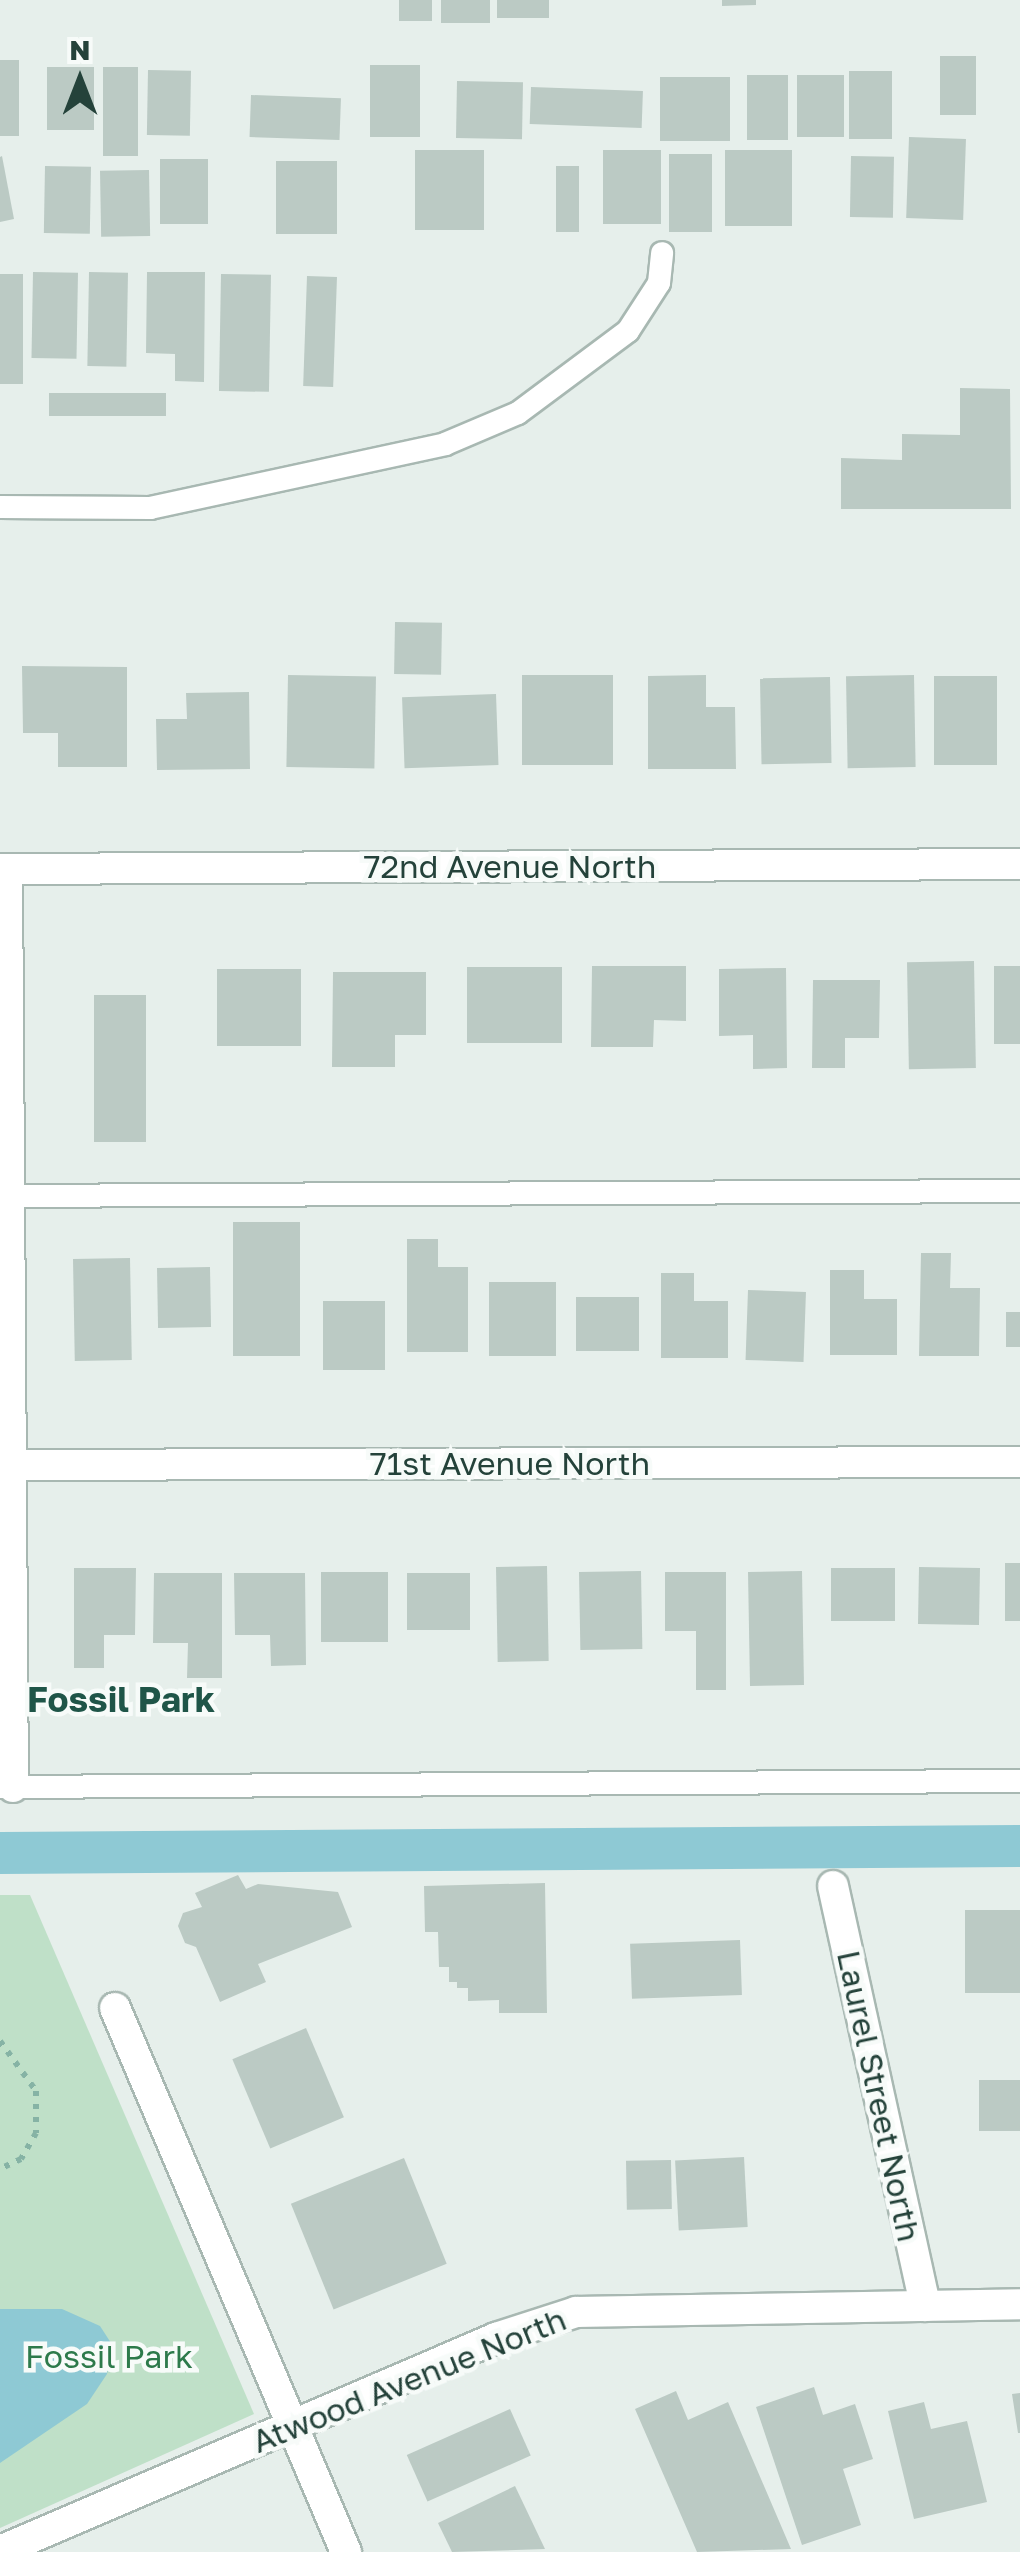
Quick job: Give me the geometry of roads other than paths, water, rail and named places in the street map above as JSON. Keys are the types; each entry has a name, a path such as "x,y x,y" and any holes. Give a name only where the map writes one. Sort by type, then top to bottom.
{"street":[{"name":"72nd Avenue North","path":"4,869 1020,864"},
{"path":"4,869 6,1788"},
{"name":"71st Avenue North","path":"7,1465 1020,1462"},
{"name":"Laurel Street North","path":"833,1886 925,2306"},
{"path":"115,2008 346,2552"},
{"name":"Atwood Avenue North","path":"0,2551 496,2338 576,2312 1020,2304"}],"lane":[{"path":"0,507 150,508 444,444 518,413 628,331 659,283 662,252"},
{"path":"5,1196 1020,1191"},
{"path":"6,1788 1020,1782"}],"water":[{"path":"0,2309 62,2309 100,2326 113,2346 107,2374 87,2404 0,2463"}],"waterway":[{"path":"0,1853 1020,1846"}],"district":[{"name":"Fossil Park","path":"121,1699"}]}
